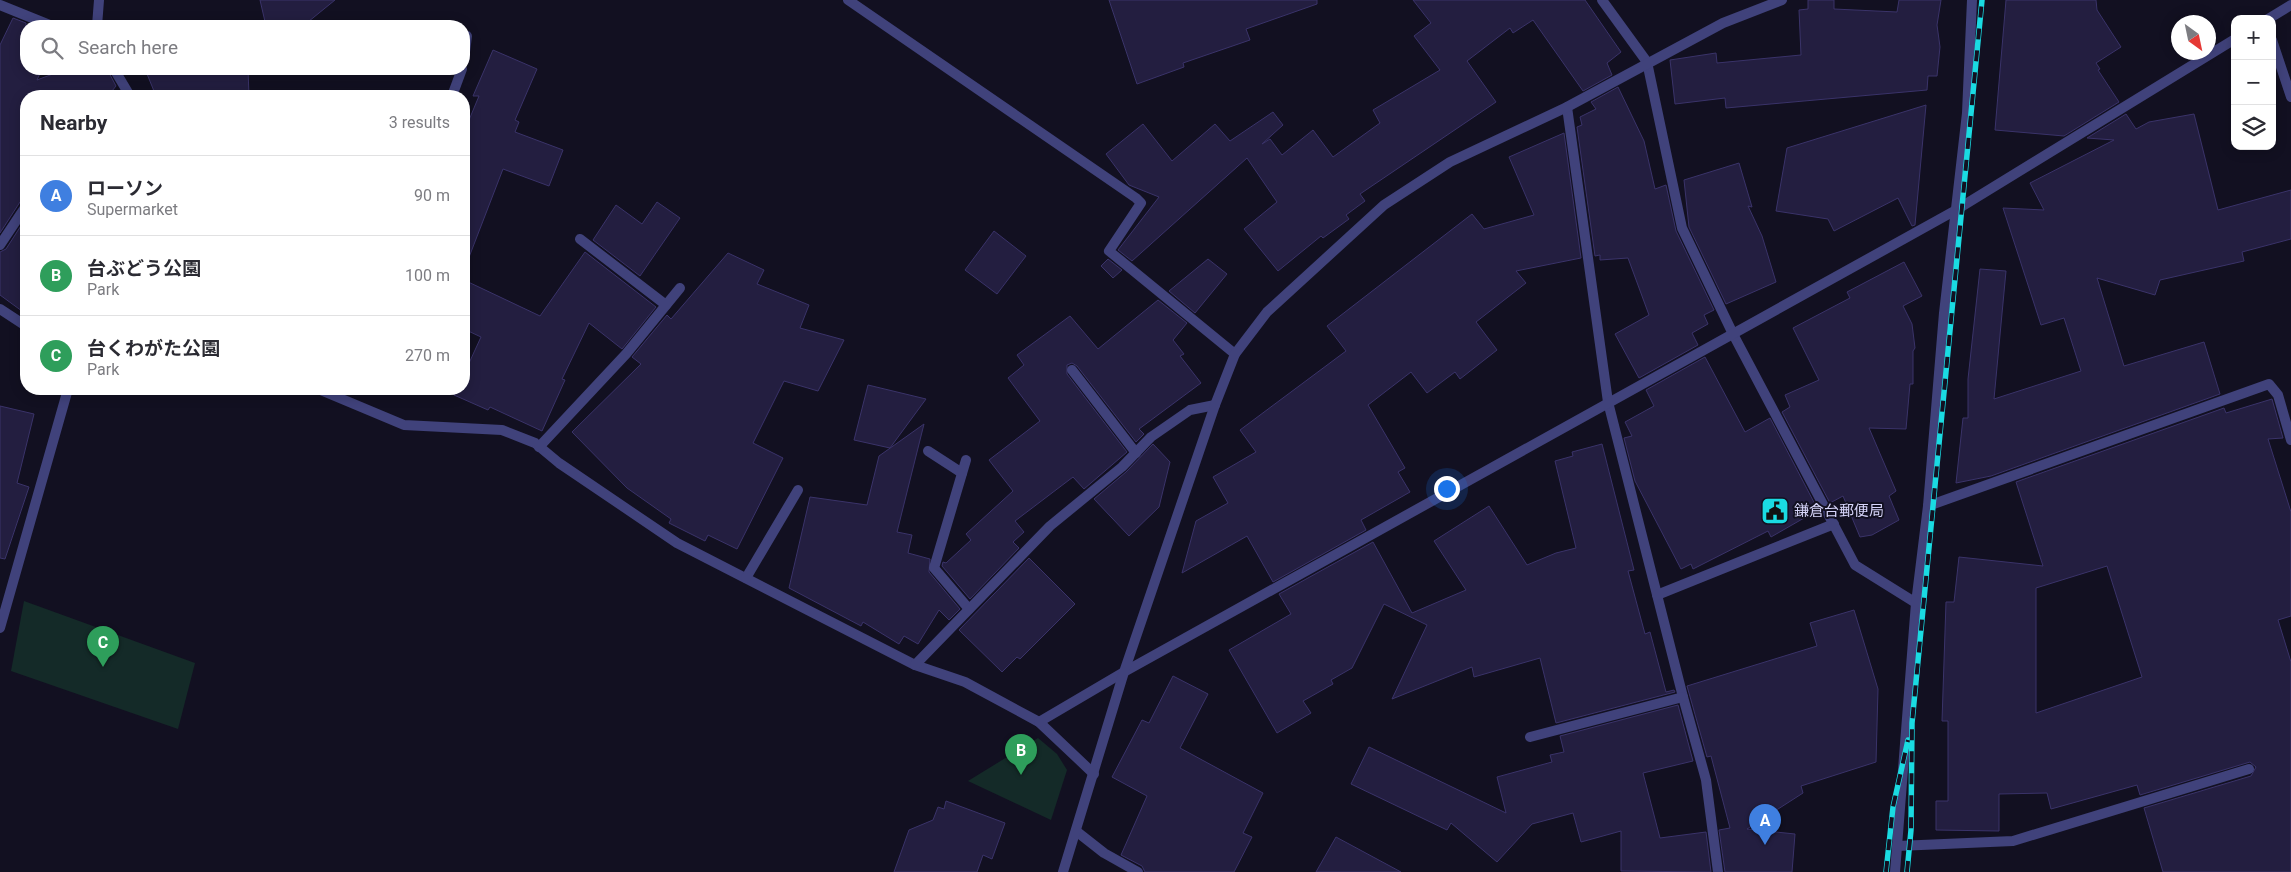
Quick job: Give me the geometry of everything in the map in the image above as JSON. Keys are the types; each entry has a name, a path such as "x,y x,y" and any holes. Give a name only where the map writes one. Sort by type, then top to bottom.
{"street":[{"path":"97,20 99,0"},
{"path":"848,0 1136,198 1141,203 1109,251 1235,354"},
{"path":"1602,0 1647,62 1682,228 1733,334 1855,565 1916,603"},
{"path":"1063,872 1124,672 1215,405 1235,354 1267,312 1384,205 1450,162 1566,107 1723,22 1782,0"},
{"path":"1895,872 1916,603 1928,506 1944,313 1967,113 1972,0"},
{"path":"0,5 37,20"},
{"path":"2275,15 2291,5"},
{"path":"1039,722 1124,672 1956,210 2231,41"},
{"path":"2276,52 2291,98"},
{"path":"118,75 126,90"},
{"path":"454,90 460,75"},
{"path":"1566,107 1608,402 1683,698 1706,780 1718,872"},
{"path":"0,245 20,215"},
{"path":"580,239 666,305"},
{"path":"539,447 626,354 680,288"},
{"path":"0,309 20,322"},
{"path":"1072,370 1136,452"},
{"path":"1928,506 2269,384 2278,395 2291,440"},
{"path":"0,628 5,592 66,395"},
{"path":"345,395 404,425 502,430 539,447 559,463 677,543 915,665 965,682 1039,722 1094,774"},
{"path":"915,665 1050,526 1122,467 1151,437 1190,410 1215,405"},
{"path":"928,451 962,473"},
{"path":"966,460 934,568 969,609"},
{"path":"746,578 798,490"},
{"path":"1657,595 1834,524"},
{"path":"1530,737 1683,698"},
{"path":"1898,846 2013,840 2249,769"},
{"path":"1076,831 1104,853 1138,872"}],"green space":[{"path":"24,601 195,663 178,729 11,671"},
{"path":"1038,738 1057,754 1067,770 1051,820 968,781"}],"building":[{"path":"260,0 335,0 310,20 265,20"},
{"path":"1109,0 1317,0 1317,4 1246,29 1250,40 1183,63 1184,67 1137,84"},
{"path":"1413,0 1585,0 1621,52 1607,63 1612,75 1583,91 1533,20 1513,33 1510,28 1467,61 1496,102 1360,194 1365,201 1346,215 1349,219 1323,238 1321,236 1278,271 1244,229 1277,202 1247,158 1132,261 1118,250 1159,197 1129,185 1106,154 1143,124 1172,161 1215,124 1230,141 1273,112 1283,125 1262,144 1270,139 1282,155 1313,130 1333,157 1380,123 1373,110 1440,70 1414,36 1431,23"},
{"path":"1808,0 1834,0 1834,9 1897,12 1899,0 1941,0 1937,25 1940,47 1937,76 1928,76 1927,90 1726,108 1725,98 1675,104 1670,60 1716,53 1717,63 1801,55 1799,10 1808,9"},
{"path":"2006,0 2096,0 2097,10 2121,47 2096,63 2100,69 2098,70 2119,102 2064,136 1995,130"},
{"path":"13,18 20,21 20,75 39,75 37,80 50,75 110,75 116,86 113,90 20,90 20,202 0,233 0,45"},
{"path":"493,50 537,69 515,120 519,122 515,132 563,150 549,186 503,169 470,255 470,118 479,96 473,96"},
{"path":"147,75 248,75 249,90 154,90"},
{"path":"1618,87 1644,141 1655,189 1666,185 1676,231 1714,310 1704,315 1708,324 1692,333 1698,345 1639,378 1615,334 1649,315 1628,258 1600,260 1600,255 1595,256 1577,127 1582,125 1580,117 1596,109 1591,102"},
{"path":"1926,105 1915,225 1912,226 1898,198 1834,231 1828,219 1776,211 1787,148"},
{"path":"2126,114 2136,129 2149,122 2194,114 2218,210 2291,190 2291,239 2242,252 2244,261 2160,280 2155,295 2097,278 2124,366 2204,342 2220,394 1991,476 1956,483 1963,418 1968,418 1968,379 1980,269 2006,271 1994,399 2081,371 2064,318 2041,325 2003,208 2044,210 2030,183 2114,140 2087,138"},
{"path":"1564,133 1581,258 1516,271 1526,283 1476,322 1497,350 1460,379 1455,372 1427,393 1411,372 1368,405 1405,468 1398,472 1410,492 1361,520 1366,530 1273,582 1247,536 1182,573 1196,521 1228,503 1213,477 1256,452 1240,430 1346,351 1327,326 1472,214 1484,229 1534,215 1509,157"},
{"path":"1739,163 1752,207 1748,206 1762,236 1776,282 1726,304 1689,227 1684,180"},
{"path":"657,202 680,218 640,276 593,240 616,205 642,224"},
{"path":"20,227 20,310 0,295 0,252 6,249"},
{"path":"994,231 1026,256 997,294 965,270"},
{"path":"585,252 656,307 622,349 589,323 562,379 565,380 542,431 490,407 488,410 454,395 470,395 470,361 481,337 470,332 470,283 540,316"},
{"path":"728,253 764,270 757,284 809,305 800,328 844,340 818,391 784,381 753,443 783,458 737,549 708,535 705,541 669,523 671,519 627,488 572,432 641,364 632,357 667,315 671,319"},
{"path":"1108,259 1122,270 1113,278 1101,266"},
{"path":"1208,259 1227,274 1195,313 1169,291"},
{"path":"1904,262 1922,296 1903,306 1912,324 1915,348 1913,351 1913,384 1910,384 1906,429 1869,428 1896,491 1889,496 1899,520 1872,535 1860,537 1843,496 1830,503 1782,412 1790,407 1785,395 1819,380 1793,328 1850,298 1847,292"},
{"path":"1158,300 1187,323 1173,340 1184,354 1180,356 1201,383 1139,429 1144,434 1136,442 1077,366 1072,363 1067,365 1067,374 1127,452 1084,489 1073,477 1015,521 1024,532 1013,542 1019,548 970,599 942,566 943,562 946,563 971,540 966,534 1013,491 989,460 1040,421 1008,378 1024,365 1017,355 1070,316 1098,349"},
{"path":"1705,357 1745,432 1770,418 1818,510 1771,537 1768,531 1693,569 1691,564 1681,569 1635,481 1624,438 1632,436 1625,422 1654,406 1646,390"},
{"path":"868,385 926,399 890,448 854,440"},
{"path":"2272,399 2283,438 2268,439 2291,512 2291,616 2278,620 2291,662 2291,872 2163,872 2144,808 2251,776 2256,767 2250,762 2140,795 2137,785 2051,809 2047,793 1999,794 1999,831 1936,830 1936,801 1948,801 1948,721 1942,721 1946,602 1954,602 1959,557 2043,566 2016,482 2224,408 2226,413","holes":["2107,566 2142,677 2036,713 2036,588"]},
{"path":"0,406 34,414 17,483 29,487 5,559 0,558"},
{"path":"924,424 897,532 912,535 908,553 930,559 929,572 960,609 949,620 939,610 918,644 904,636 899,644 863,622 861,626 789,588 810,497 867,505 879,456"},
{"path":"1153,444 1170,462 1159,507 1129,536 1094,499 1126,472"},
{"path":"1602,444 1634,570 1628,571 1645,634 1650,632 1666,692 1674,690 1675,692 1556,723 1540,658 1474,677 1472,667 1392,699 1427,625 1384,604 1352,668 1331,680 1333,684 1303,701 1311,713 1277,733 1229,650 1291,614 1279,594 1373,542 1412,613 1466,590 1434,541 1489,506 1527,565 1556,553 1576,548 1555,461 1573,456 1572,452"},
{"path":"1029,558 1075,604 1020,659 1017,657 1002,672 959,630"},
{"path":"1854,610 1878,689 1876,762 1801,786 1803,793 1747,829 1795,834 1792,872 1725,872 1719,830 1730,828 1711,756 1707,757 1687,686 1817,646 1810,623"},
{"path":"1173,676 1208,694 1180,748 1263,793 1243,833 1252,837 1234,872 1145,872 1142,866 1121,855 1147,796 1112,777 1142,720 1149,723"},
{"path":"1678,705 1693,761 1643,773 1660,838 1706,832 1711,872 1621,871 1621,831 1581,842 1573,813 1532,824 1497,862 1451,823 1447,830 1351,784 1369,747 1506,813 1497,777 1552,762 1550,755 1564,752 1560,736"},
{"path":"946,801 1005,823 992,859 983,855 977,872 894,872 909,830 933,820 938,807 944,809"},
{"path":"1336,837 1401,872 1316,872"}],"railway":[{"path":"1907,872 1911,830 1912,723 1982,0"},
{"path":"1886,872 1893,807 1908,740"}],"place":[{"name":"鎌倉台郵便局","path":"1775,511"},
{"name":"台くわがた公園","path":"103,667"},
{"name":"台ぶどう公園","path":"1021,775"},
{"name":"ローソン","path":"1765,845"}]}
